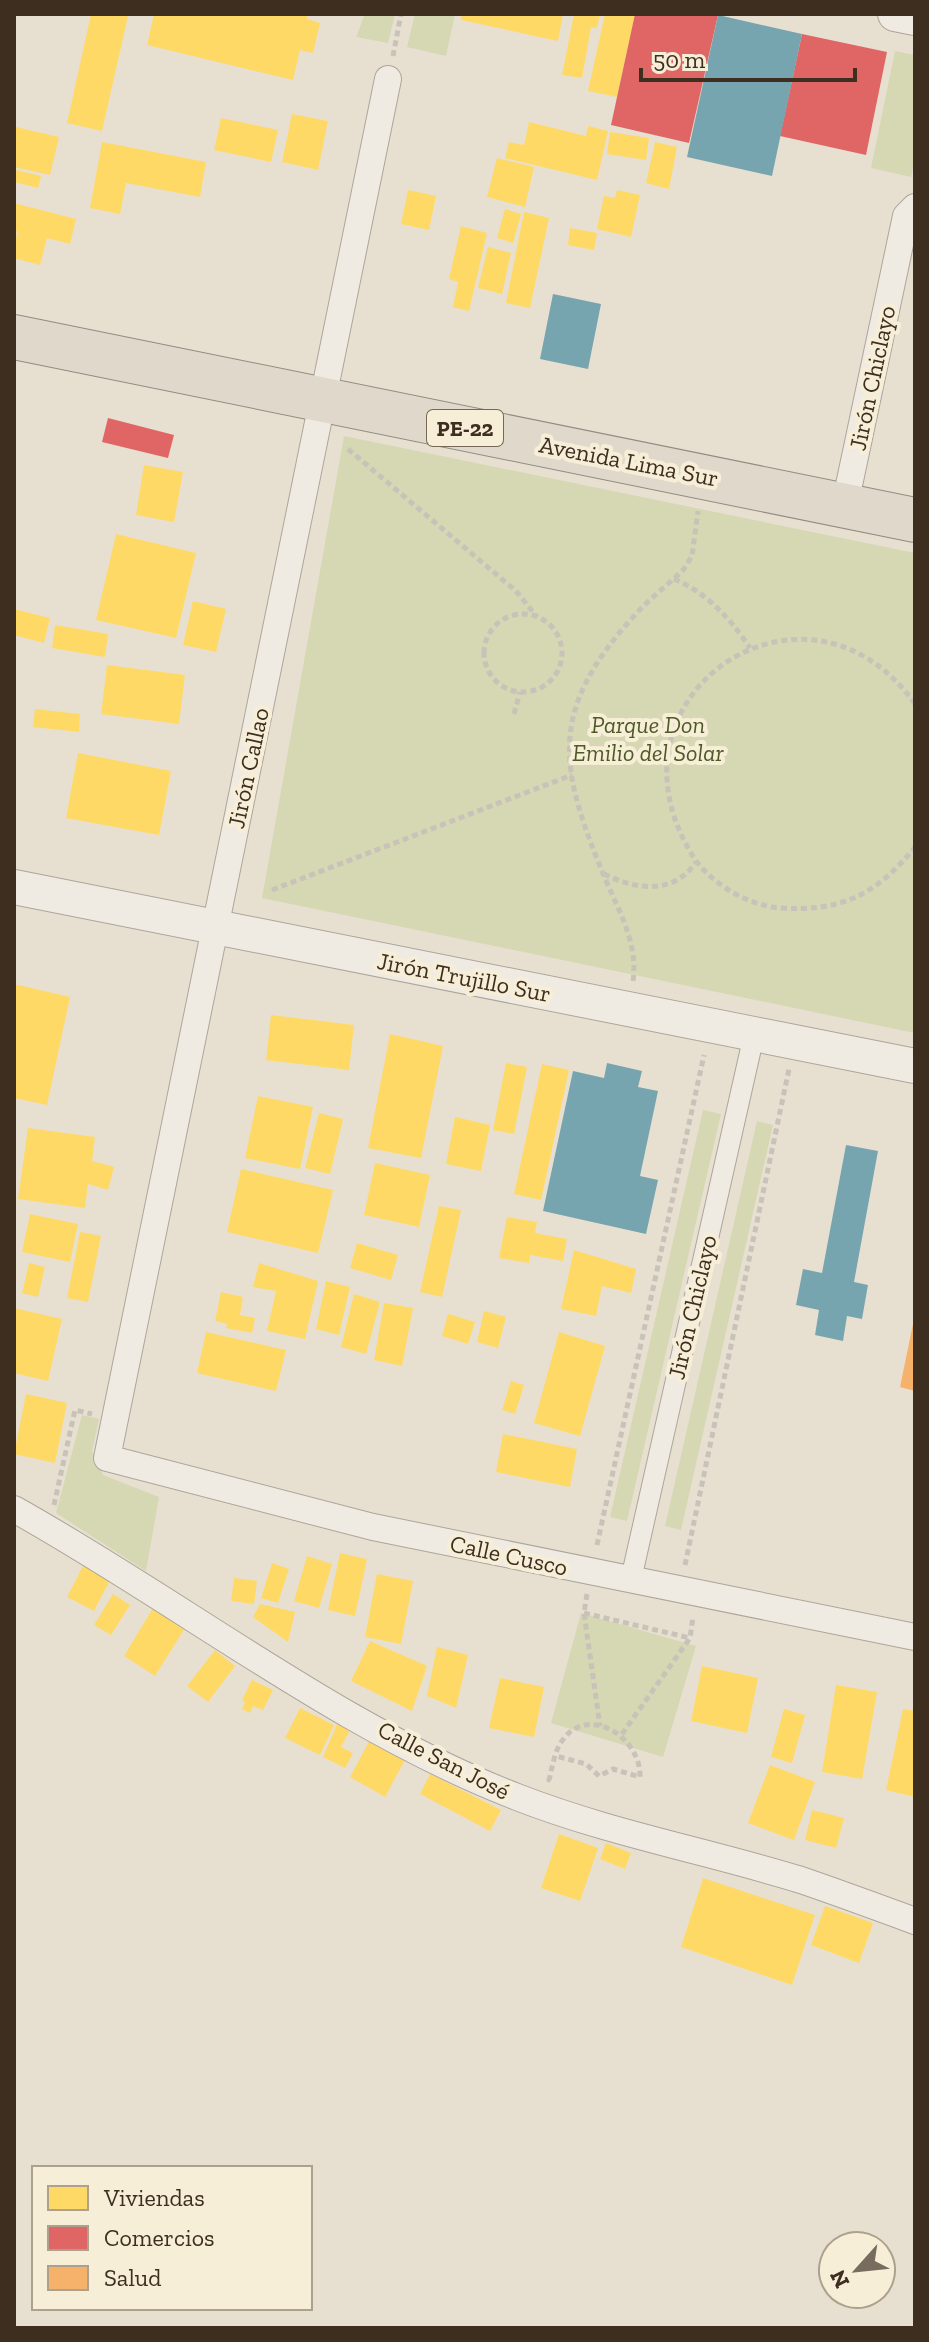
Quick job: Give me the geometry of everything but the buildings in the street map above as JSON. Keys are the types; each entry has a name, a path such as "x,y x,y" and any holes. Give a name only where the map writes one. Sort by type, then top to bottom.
{"highway":[{"name":"Avenida Lima Sur","path":"14,337 915,520"}],"street":[{"path":"895,14 915,18"},
{"name":"Jirón Callao","path":"107,1458 388,79"},
{"name":"Jirón Chiclayo","path":"845,504 906,216 915,207"},
{"name":"Jirón Trujillo Sur","path":"14,887 915,1066"},
{"name":"Jirón Chiclayo","path":"631,1579 754,1035"},
{"name":"Calle Cusco","path":"107,1458 373,1527 915,1637"},
{"name":"Calle San José","path":"14,1509 314,1692 432,1759 517,1797 636,1836 800,1880 915,1921"}],"path":[{"path":"395,48 401,14"},
{"path":"348,449 516,591 537,617 552,626 559,637 561,663 546,685 520,692 496,681 484,658 485,646 496,624 506,618 518,614 537,617"},
{"path":"629,1010 634,951 586,831 572,775 569,726 574,707 594,667 635,614 674,579 692,556 706,476"},
{"path":"674,579 707,597 737,628 750,648"},
{"path":"915,704 897,679 862,654 821,639 785,639 750,648 720,664 696,686 678,714 667,746 665,787 675,827 696,862 717,882 742,897 770,907 813,910 855,899 892,876 915,847"},
{"path":"514,714 520,692"},
{"path":"272,890 572,775"},
{"path":"603,874 637,887 665,886 691,870 696,862"},
{"path":"591,1571 710,1026"},
{"path":"679,1589 794,1043"},
{"path":"54,1507 75,1410 115,1420"},
{"path":"600,1726 584,1613 690,1638 622,1734"},
{"path":"549,1780 556,1756 567,1736 588,1726 600,1726 622,1734 637,1753 640,1777 613,1769 599,1776 586,1764 556,1756"}],"green space":[{"path":"365,14 395,14 388,43 356,37"},
{"path":"415,14 455,14 446,56 407,47"},
{"path":"895,51 915,55 915,159 911,177 871,168"},
{"name":"Parque Don Emilio del Solar","path":"344,436 915,553 915,1033 262,898"},
{"path":"703,1110 721,1114 627,1521 610,1517"},
{"path":"757,1121 773,1125 681,1530 665,1526"},
{"path":"82,1415 99,1419 92,1451 103,1475 159,1497 146,1571 56,1513"},
{"path":"581,1613 696,1646 663,1757 551,1723"}]}
